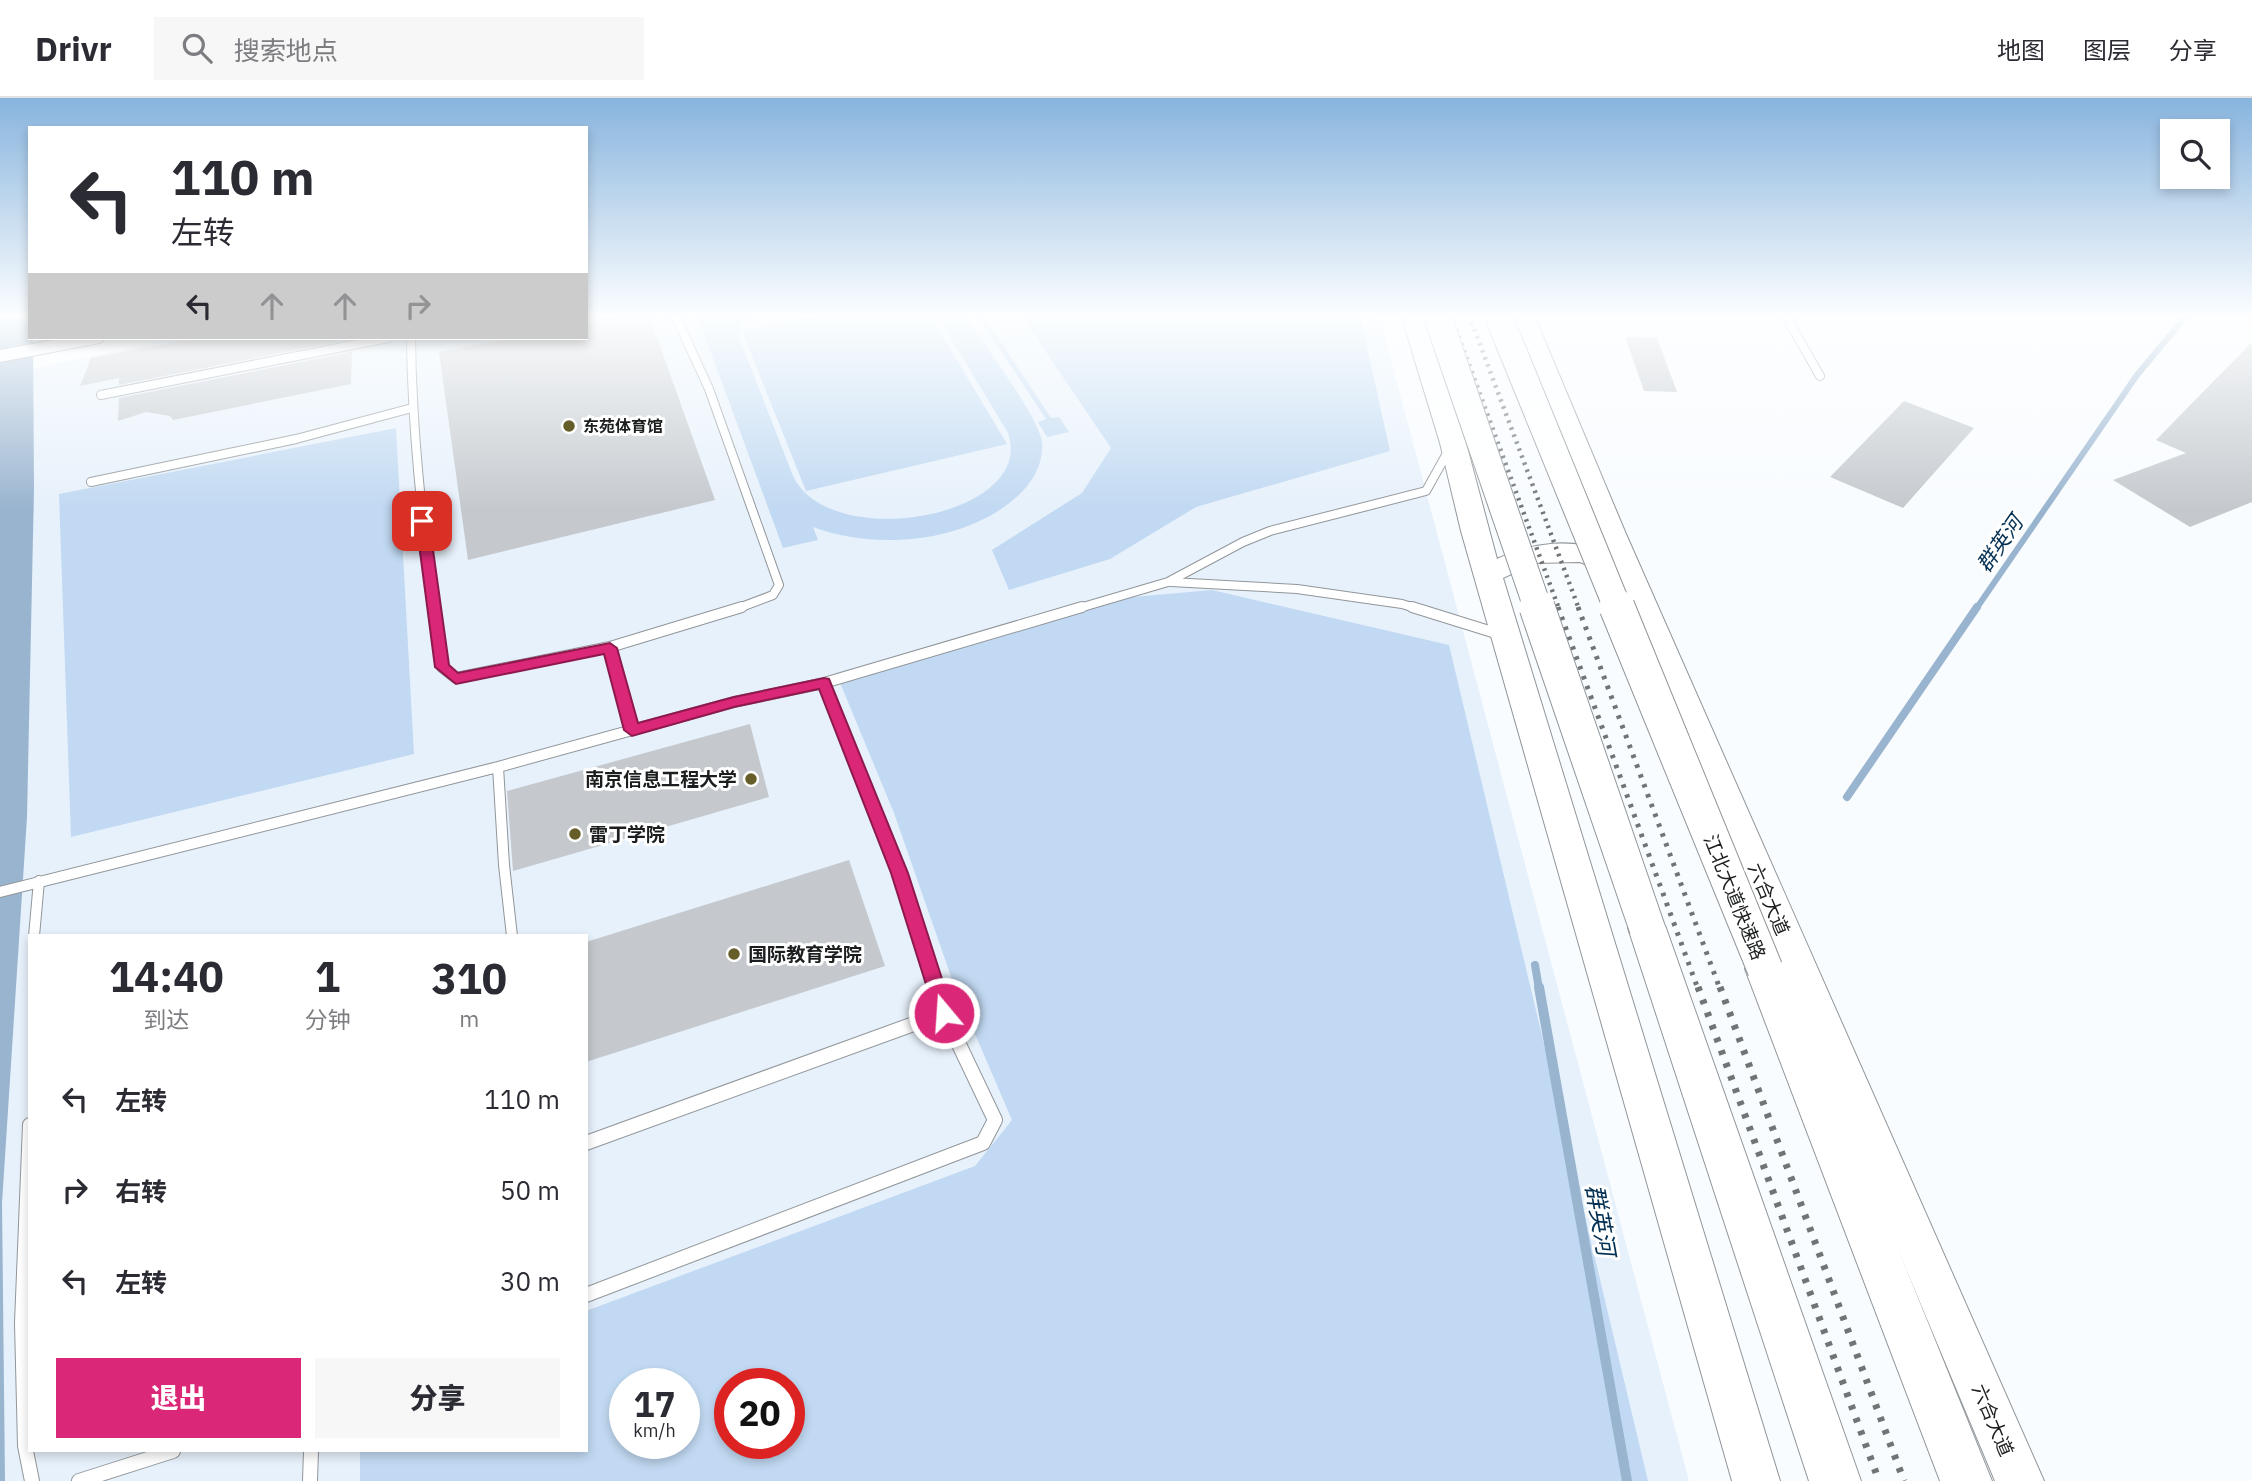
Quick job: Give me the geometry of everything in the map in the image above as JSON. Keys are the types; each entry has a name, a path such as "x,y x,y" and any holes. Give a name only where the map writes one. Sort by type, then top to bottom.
{"highway":[{"path":"1459,380 1835,1481"},
{"name":"江北大道快速路","path":"1524,380 1765,969 1966,1481"}],"main road":[{"path":"1433,380 1756,1481"},
{"name":"六合大道","path":"1550,380 1629,572 2020,1481"},
{"path":"1489,574 1530,554 1584,553 1629,572"}],"lane":[{"path":"101,395 179,380"},
{"path":"412,380 422,521 442,667 456,678 610,648 773,595 779,585 705,380"},
{"path":"91,482 296,439 412,408"},
{"path":"0,892 498,767 734,702 824,683 1168,582 1243,542 1270,531 1370,508 1426,491 1453,443"},
{"path":"1168,582 1297,589 1402,604 1508,637"},
{"path":"610,648 632,730"},
{"path":"588,1294 983,1143 995,1120 944,1013 900,873 824,683"},
{"path":"498,767 512,934"},
{"path":"34,934 39,881"},
{"path":"588,1142 944,1013"},
{"path":"28,1205 22,1323 25,1446 32,1481"},
{"path":"79,1481 170,1452"},
{"path":"310,1481 311,1452"}],"shaded area":[{"name":"南京信息工程大学","path":"0,380 1396,380 1689,1481 0,1481"},
{"path":"0,380 33,380 34,488 27,817 2,1203 5,1481 0,1481"},
{"path":"721,380 755,380 793,476 814,500 846,514 885,519 925,515 962,504 992,486 1009,462 1008,433 976,380 1008,380 1031,415 1042,442 1037,470 1020,494 975,523 921,538 893,540 865,539 813,527 818,540 783,548"},
{"path":"761,380 969,380 1007,444 806,491"},
{"path":"1020,380 1026,380 1051,418 1059,417 1069,432 1047,437 1038,422 1046,419"},
{"path":"1065,380 1374,380 1390,451 1196,507 1110,559 1009,590 992,550 1082,493 1111,448"},
{"path":"396,428 414,754 71,837 59,494"},
{"path":"1212,590 1449,645 1648,1481 360,1481 360,1452 588,1452 588,1310 975,1166 1012,1120 954,985 894,813 836,673 1099,600"}],"building":[{"path":"83,380 111,380 80,386"},
{"path":"119,380 147,380 119,385"},
{"path":"213,380 351,380 351,384 173,420 170,416 146,412 118,421 119,398"},
{"name":"东苑体育馆","path":"443,380 672,380 715,500 468,560"},
{"path":"1640,380 1672,380 1677,392 1644,391"},
{"path":"2215,380 2252,380 2252,502 2190,527 2113,480 2186,453 2156,440"},
{"path":"1904,401 1974,428 1903,508 1830,477"},
{"name":"雷丁学院","path":"750,724 769,797 513,871 507,791"},
{"name":"国际教育学院","path":"849,860 885,966 588,1061 588,941"}],"waterway":[{"name":"群英河","path":"1976,609 2134,380"},
{"name":"群英河","path":"1847,797 1977,607"},
{"name":"群英河","path":"1535,965 1539,989"},
{"name":"群英河","path":"1539,987 1627,1481"}],"railway":[{"path":"1475,380 1559,609"},
{"path":"1493,380 1579,609"},
{"path":"1558,607 1698,989"},
{"path":"1578,607 1720,989"},
{"path":"1698,987 1879,1481"},
{"path":"1720,987 1904,1481"}],"place":[{"name":"东苑体育馆","path":"569,426"},
{"name":"南京信息工程大学","path":"751,779"},
{"name":"雷丁学院","path":"575,834"},
{"name":"国际教育学院","path":"734,954"}],"route":[{"path":"422,521 442,667 456,678 610,648 632,730 734,702 824,683 900,873 944,1013"}]}
